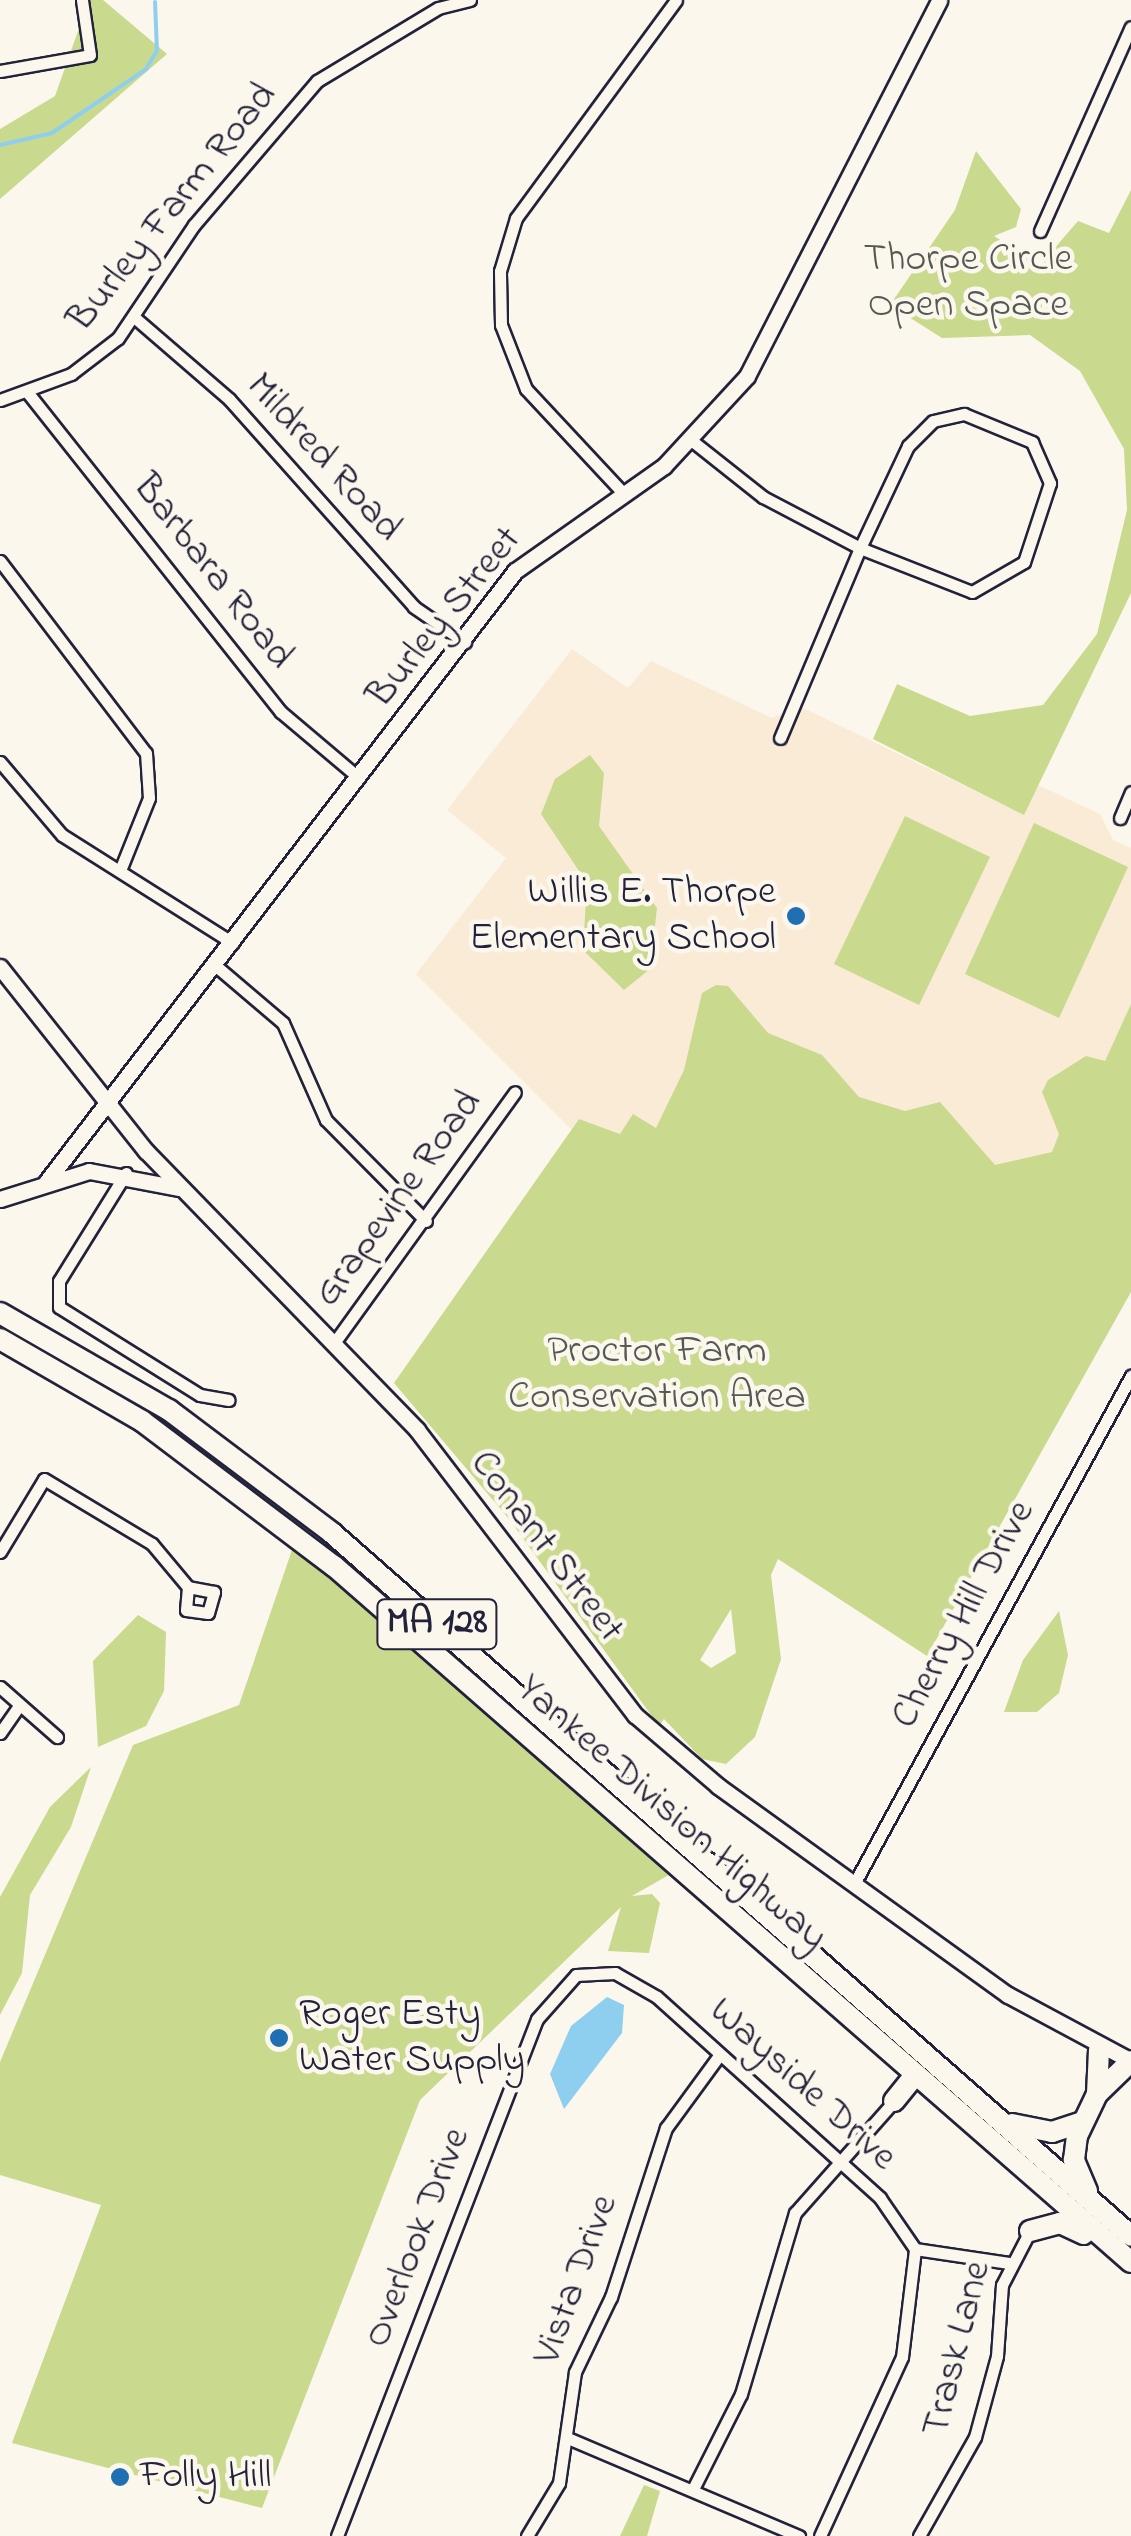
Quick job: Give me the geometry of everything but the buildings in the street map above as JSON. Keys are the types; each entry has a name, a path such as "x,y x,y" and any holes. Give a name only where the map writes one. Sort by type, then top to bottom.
{"highway":[{"name":"Yankee Division Highway","path":"0,1313 168,1410 301,1508 1100,2208 1127,2250"},
{"name":"Yankee Division Highway","path":"0,1339 142,1421 334,1566 1000,2152 1127,2250"},
{"path":"1097,2094 1099,2050"},
{"path":"1100,2208 1074,2160 1082,2122 1097,2094 1131,2061"},
{"path":"894,2101 914,2076"},
{"path":"997,2116 1041,2133 1082,2122"},
{"path":"1000,2152 1035,2198 1030,2231 1060,2223 1127,2250"}],"main road":[{"name":"Burley Street","path":"47,1182 539,547 624,494 691,440 777,326 939,0"},
{"name":"Conant Street","path":"0,967 181,1188 417,1430 635,1715 854,1884 1099,2050 1131,2061"},
{"path":"0,1199 47,1182 126,1173 181,1188"}],"street":[{"path":"0,71 90,55 82,0"},
{"name":"Burley Farm Road","path":"0,400 28,393 98,358 134,317 194,226 317,81 438,4 470,0"},
{"path":"624,494 526,389 501,325 500,271 516,218 676,0"},
{"path":"1040,231 1131,27"},
{"name":"Mildred Road","path":"134,317 229,400 414,607 465,642"},
{"name":"Barbara Road","path":"28,393 281,712 358,778"},
{"path":"691,440 763,497 860,548 960,591 989,589 1024,562 1051,500 1042,456 982,418 933,421 908,446 860,548 780,738"},
{"path":"0,561 146,753 149,798 121,868"},
{"path":"0,762 62,835 121,868 233,943"},
{"path":"1120,818 1131,792"},
{"path":"216,966 283,1023 326,1120 426,1221"},
{"name":"Grapevine Road","path":"334,1343 426,1221 515,1092"},
{"path":"126,1173 59,1281 59,1306 200,1395 229,1400"},
{"name":"Cherry Hill Drive","path":"854,1884 1131,1376"},
{"path":"0,1552 44,1479 152,1544 188,1588"},
{"path":"0,1688 57,1737"},
{"path":"0,1733 19,1706"},
{"name":"Overlook Drive","path":"337,2536 546,2001 576,1975 634,1980"},
{"name":"Wayside Drive","path":"634,1980 894,2212 915,2248"},
{"name":"Vista Drive","path":"527,2536 560,2483 570,2439 575,2372 611,2297 666,2128 718,2057"},
{"path":"693,2489 755,2354 782,2240 894,2101"},
{"name":"Trask Lane","path":"920,2536 985,2406 1008,2263 1030,2231"},
{"path":"820,2536 902,2357 915,2248 1008,2263"},
{"path":"570,2439 799,2536"}],"shaded area":[{"name":"Willis E. Thorpe Elementary School","path":"572,649 628,688 651,661 772,718 799,706 1023,814 1038,785 1100,814 1113,840 1131,848 1131,1004 1059,1161 947,1196 752,1192 634,1115 620,1134 579,1119 571,1129 416,974 506,858 447,810"}],"green space":[{"path":"89,0 103,0 167,54 0,199 0,129 55,96"},
{"name":"Thorpe Circle Open Space","path":"976,151 1021,209 1016,227 994,236 1040,265 1078,221 1109,233 1131,190 1131,593 1024,815 873,739 897,684 970,716 1043,705 1097,634 1127,510 1124,449 1080,371 1030,335 942,338 890,305 955,210"},
{"path":"590,755 604,773 599,826 657,908 650,969 624,990 583,950 587,883 541,814 555,779"},
{"path":"905,816 990,857 919,1005 834,964"},
{"path":"1034,823 1128,867 1059,1018 965,974"},
{"name":"Proctor Farm Conservation Area","path":"716,985 728,986 768,1033 822,1055 859,1097 905,1111 940,1102 995,1165 1052,1152 1059,1134 1042,1092 1048,1080 1086,1056 1105,1061 1131,1004 1131,1292 927,1656 778,1559 771,1575 781,1659 755,1737 726,1764 702,1759 664,1719 659,1726 509,1519 394,1383 579,1119 620,1134 633,1114 656,1128 684,1070 702,993","holes":["731,1609 736,1653 711,1668 700,1660"]},
{"path":"294,1544 674,1872 632,1896 652,1894 660,1903 649,1953 608,1951 621,1907 420,2100 262,2508 12,2443 101,2205 0,2175 0,2062 133,1745 239,1705"},
{"path":"1059,1611 1068,1655 1059,1693 1037,1712 1004,1712 1023,1660"},
{"path":"138,1615 166,1632 164,1691 146,1726 98,1747 93,1661"},
{"path":"91,1767 71,1827 30,1895 22,1973 0,2015 0,1897 50,1807"},
{"path":"644,2485 660,2491 647,2536 620,2536"}],"water":[{"path":"607,1997 624,2005 622,2033 564,2109 550,2074 571,2026"}],"waterway":[{"path":"0,145 52,133 146,69 157,51 155,2"}],"place":[{"name":"Willis E. Thorpe Elementary School","path":"796,916"},
{"name":"Roger Esty Water Supply","path":"279,2038"},
{"name":"Folly Hill","path":"120,2477"}]}
